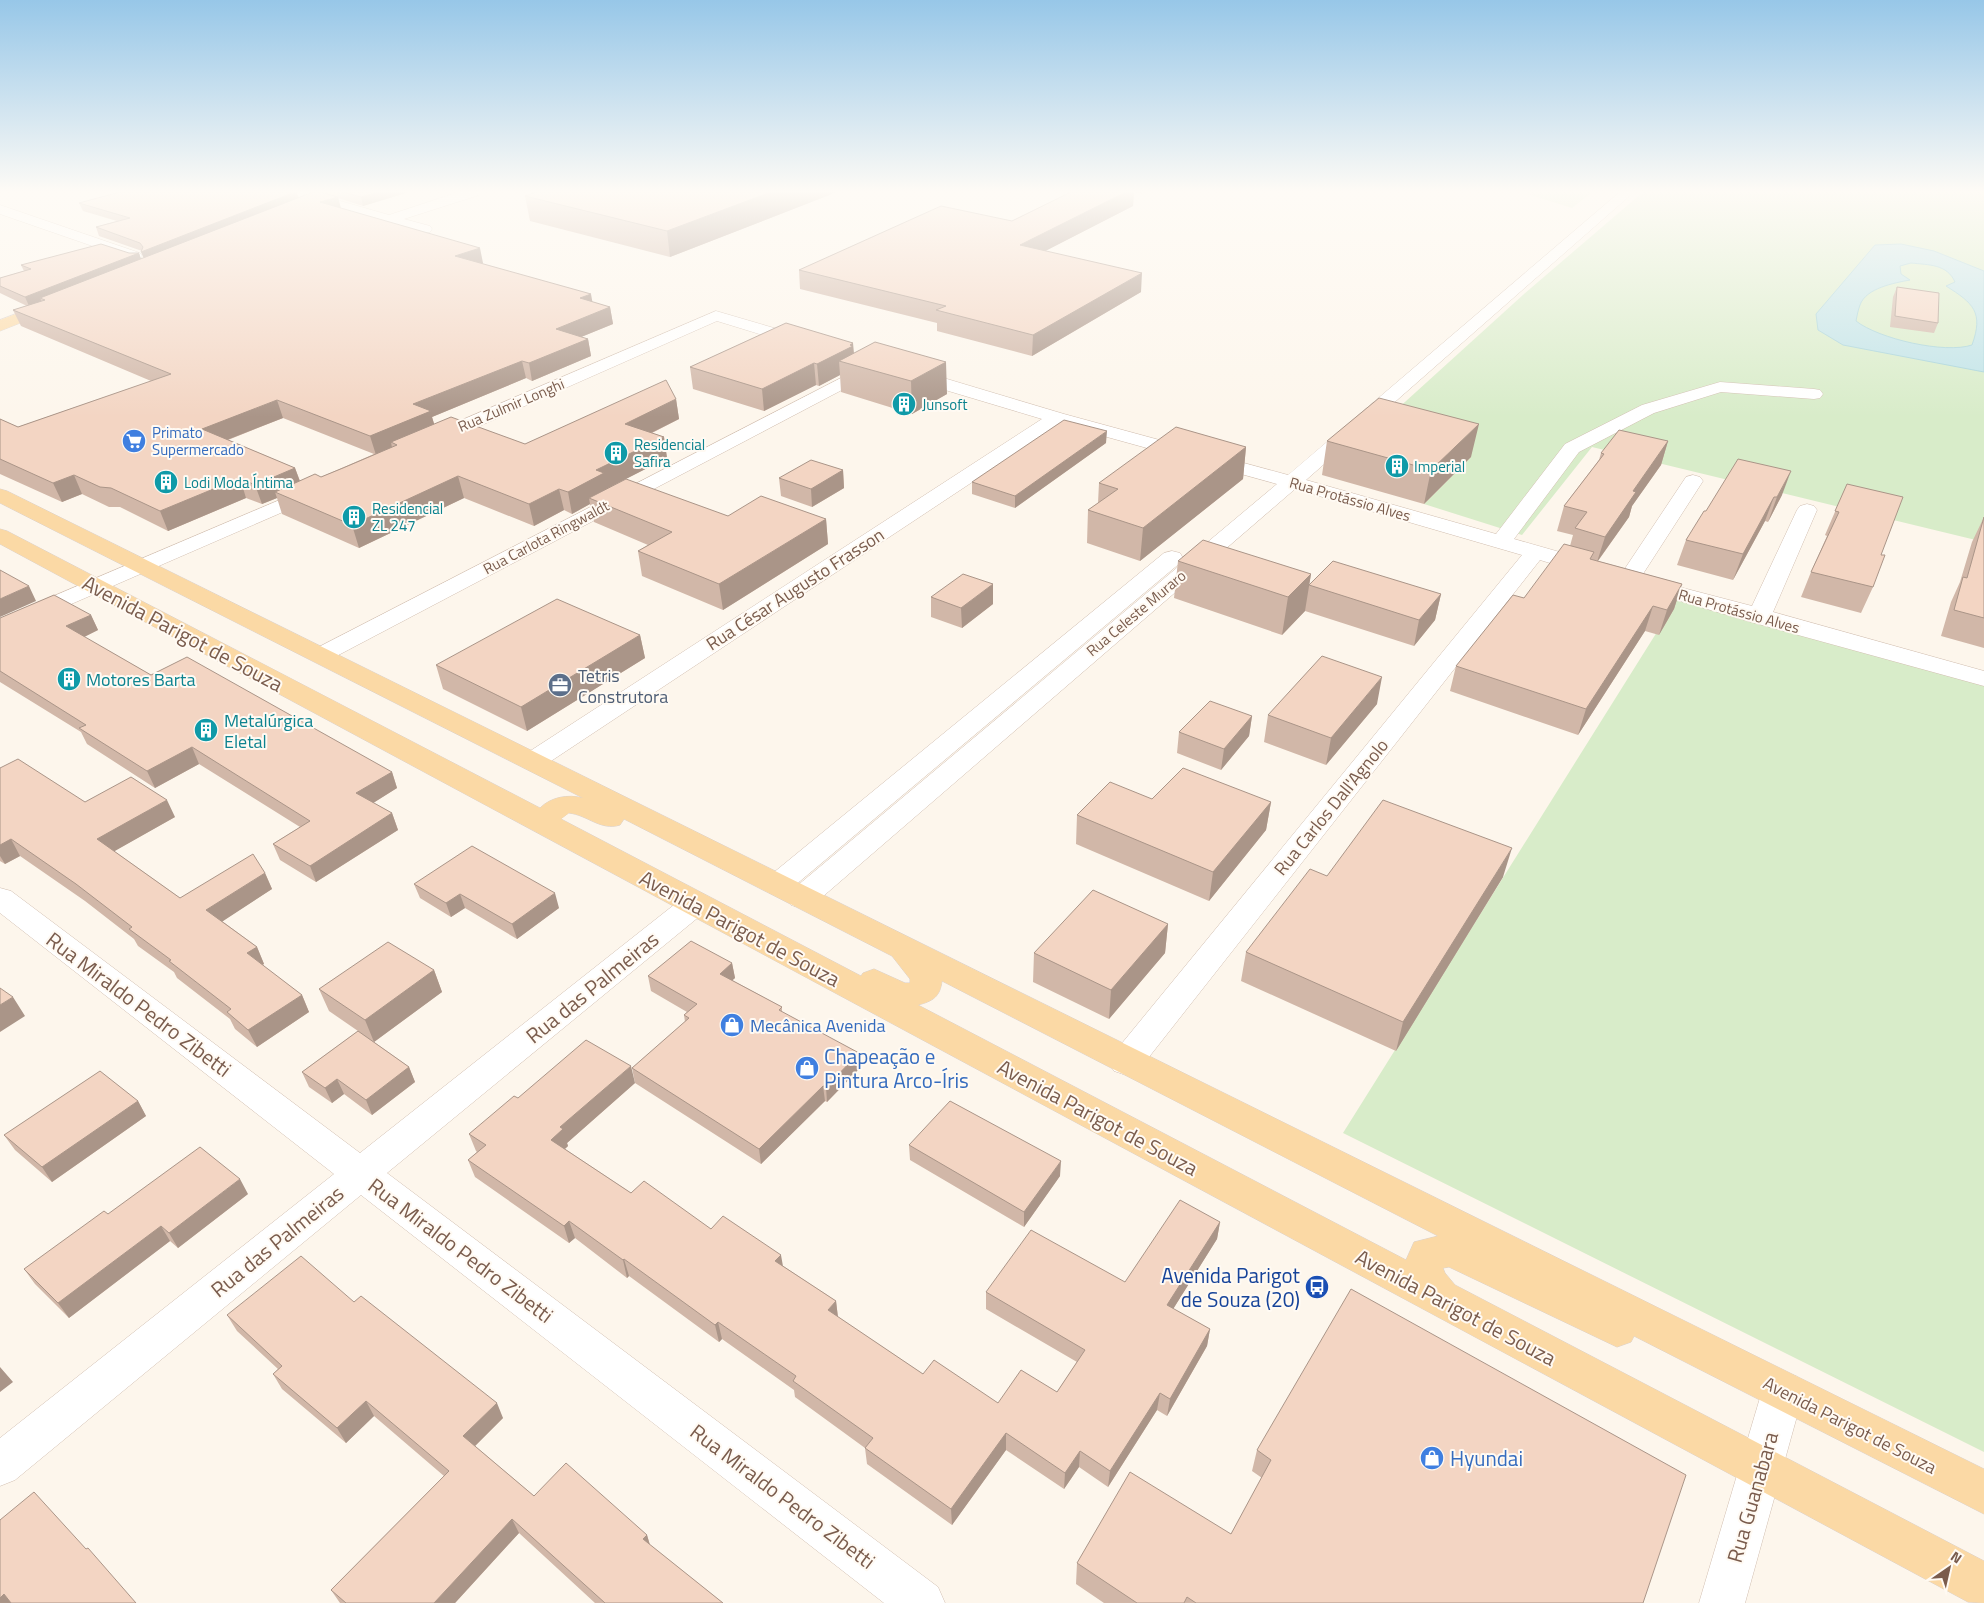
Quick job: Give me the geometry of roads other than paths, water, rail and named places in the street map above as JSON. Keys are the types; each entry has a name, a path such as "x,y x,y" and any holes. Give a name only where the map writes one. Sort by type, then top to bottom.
{"main road":[{"path":"0,326 64,300"},
{"name":"Avenida Parigot de Souza","path":"0,495 727,858 1126,1062 1984,1492"},
{"name":"Avenida Parigot de Souza","path":"0,535 1984,1586"},
{"path":"24,548 51,554 100,574 118,573 141,566"},
{"path":"96,586 124,578 139,578 194,606 245,616"},
{"path":"550,827 547,816 554,809 562,805 580,804 660,843 727,858"},
{"path":"741,929 804,945 901,996 916,995 925,990 926,977 900,946"},
{"path":"1443,1299 1428,1282 1422,1264 1428,1254 1452,1250 1688,1361 1771,1385"}],"street":[{"name":"Rua Celeste Muraro","path":"789,891 1078,635 1271,476 1445,326 1517,267"},
{"name":"Rua Celeste Muraro","path":"789,891 1100,643 1291,482 1540,267"},
{"name":"Rua Zulmir Longhi","path":"415,447 716,316 821,347"},
{"name":"Rua Protássio Alves","path":"849,356 1057,418 1271,476 1759,617 1984,679"},
{"name":"Rua Carlota Ringwaldt","path":"321,655 887,367"},
{"path":"1501,542 1572,448 1648,409 1720,387 1814,394"},
{"name":"Rua César Augusto Frasson","path":"533,761 1057,418"},
{"path":"1629,579 1693,480"},
{"path":"0,628 333,483"},
{"path":"1759,617 1807,510"},
{"name":"Rua Carlos Dall'Agnolo","path":"1126,1062 1535,553"},
{"path":"1078,635 1100,643"},
{"name":"Rua Miraldo Pedro Zibetti","path":"0,898 922,1603"},
{"name":"Rua das Palmeiras","path":"0,1465 695,904"},
{"name":"Rua Guanabara","path":"1722,1603 1760,1469 1771,1385"}],"water":[{"path":"1856,267 1900,267 1901,274 1910,280 1881,287 1868,294 1860,305 1856,321 1880,334 1912,343 1946,348 1972,345 1977,324 1974,310 1969,303 1946,286 1955,282 1952,276 1938,267 1974,267 1984,271 1984,372 1843,345 1818,330 1816,314"}],"place":[{"name":"Junsoft","path":"904,404"},
{"name":"Primato Supermercado","path":"134,441"},
{"name":"Residencial Safira","path":"616,453"},
{"name":"Imperial","path":"1397,466"},
{"name":"Lodi Moda Íntima","path":"166,482"},
{"name":"Residencial ZL 247","path":"354,517"},
{"name":"Motores Barta","path":"69,679"},
{"name":"Tetris Construtora","path":"560,685"},
{"name":"Metalúrgica Eletal","path":"206,730"},
{"name":"Mecânica Avenida","path":"732,1025"},
{"name":"Chapeação e Pintura Arco-Íris","path":"807,1068"},
{"name":"Avenida Parigot de Souza (20)","path":"1317,1287"},
{"name":"Hyundai","path":"1432,1458"}]}
